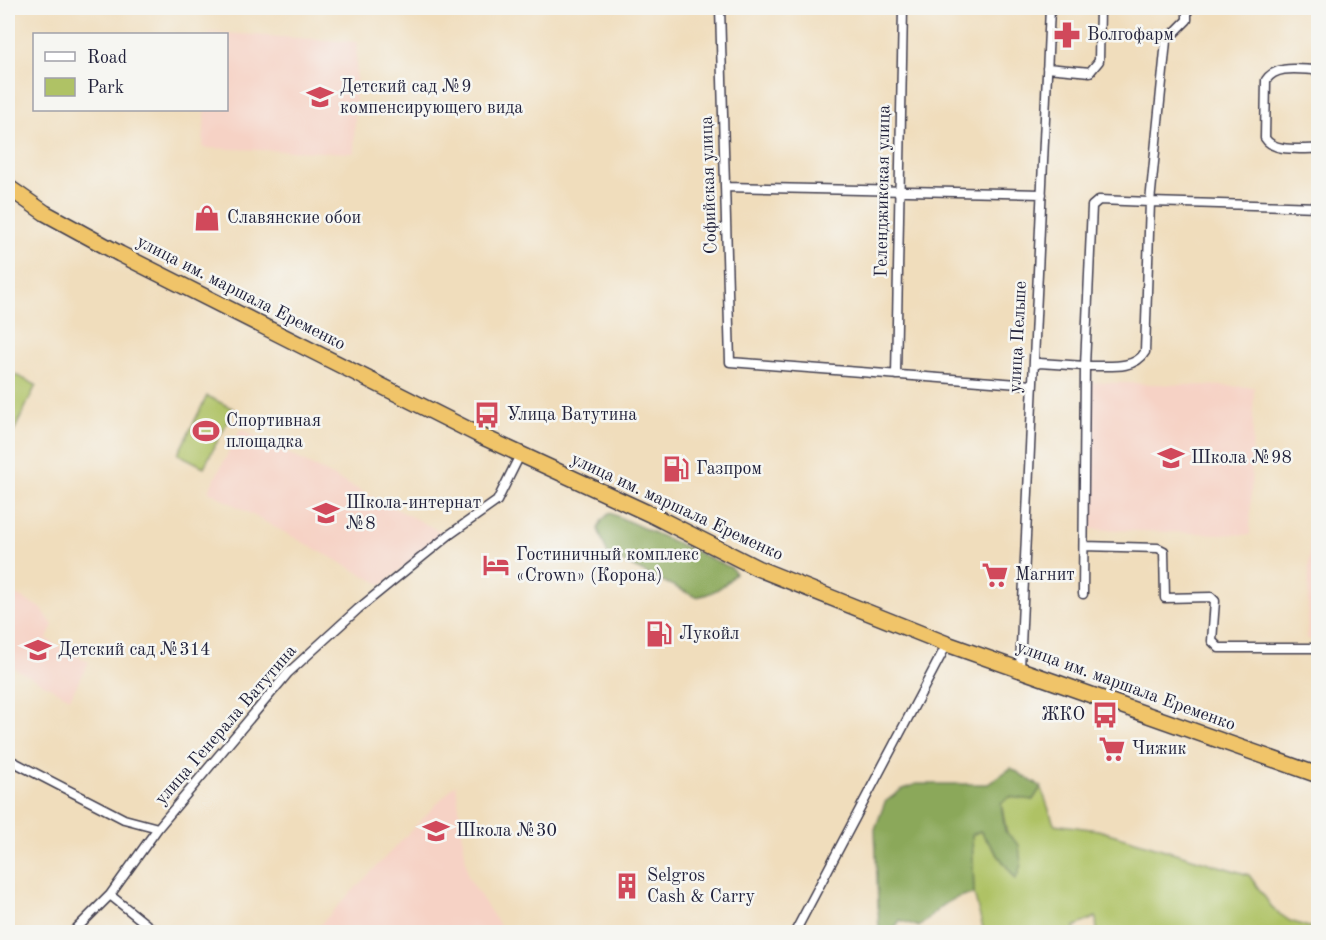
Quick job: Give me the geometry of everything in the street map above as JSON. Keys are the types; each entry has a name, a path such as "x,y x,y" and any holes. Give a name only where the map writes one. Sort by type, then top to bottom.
{"highway":[{"path":"8,187 45,213"},
{"path":"8,200 45,213"},
{"name":"улица им. маршала Еременко","path":"45,213 120,254 520,455 652,515 757,568 947,644 1318,775"}],"street":[{"name":"Софийская улица","path":"720,8 730,362 897,375"},
{"name":"Геленджикская улица","path":"897,375 898,189 903,8"},
{"name":"улица Пельше","path":"1020,668 1050,8"},
{"path":"1047,68 1090,72 1096,67 1099,61 1100,8"},
{"path":"1034,366 1039,363 1085,366 1132,364 1145,352 1150,202 1166,41 1187,20 1187,8"},
{"path":"1318,70 1279,69 1270,73 1266,80 1265,138 1269,144 1276,147 1318,149"},
{"path":"726,187 898,189 1042,194"},
{"path":"1083,594 1085,366 1092,206 1099,200 1318,207"},
{"path":"897,375 1032,385"},
{"name":"улица Генерала Ватутина","path":"73,933 110,895 158,828 288,673 358,609 424,555 497,501 520,455"},
{"path":"1084,546 1158,548 1164,551 1165,598 1211,597 1215,602 1212,641 1219,648 1318,648"},
{"path":"795,933 947,644"},
{"path":"8,759 124,819 158,828"},
{"path":"110,895 156,933"}],"shaded area":[{"path":"228,33 357,42 354,153 203,148 205,111 228,111"},
{"name":"Школа №98","path":"1092,382 1254,387 1250,535 1086,529"},
{"name":"Школа-интернат №8","path":"241,429 445,534 382,585 208,491"},
{"path":"1310,532 1318,532 1318,639 1307,639"},
{"name":"Детский сад №314","path":"8,591 41,608 53,625 47,639 89,662 70,698 8,665"},
{"name":"Школа №30","path":"456,784 468,877 504,932 313,932"}],"green space":[{"path":"8,371 36,385 8,444"},
{"name":"Спортивная площадка","path":"207,396 234,409 204,467 178,454"},
{"path":"610,513 732,568 735,573 718,589 696,597 608,555 598,529 602,520"},
{"path":"1011,768 1041,787 1033,800 1010,797 1001,803 1005,831 1019,845 1021,865 1016,879 980,831 972,835 974,894 950,901 919,927 900,920 893,932 879,932 875,829 885,802 901,790 916,784 988,784"},
{"path":"1041,787 1054,824 1098,830 1249,875 1274,910 1290,921 1318,930 1318,932 1097,932 1096,917 1074,927 1076,932 984,932 974,894 972,834 980,831 1015,878 1001,802 1010,797 1033,800"}],"place":[{"name":"Волгофарм","path":"1067,35"},
{"name":"Детский сад №9 компенсирующего вида","path":"320,97"},
{"name":"Славянские обои","path":"207,218"},
{"name":"Улица Ватутина","path":"487,415"},
{"name":"Спортивная площадка","path":"206,431"},
{"name":"Школа №98","path":"1171,458"},
{"name":"Газпром","path":"676,469"},
{"name":"Школа-интернат №8","path":"326,513"},
{"name":"Гостиничный комплекс «Crown» (Корона)","path":"496,565"},
{"name":"Магнит","path":"995,575"},
{"name":"Лукойл","path":"659,634"},
{"name":"Детский сад №314","path":"38,650"},
{"name":"ЖКО","path":"1105,715"},
{"name":"Чижик","path":"1112,749"},
{"name":"Школа №30","path":"436,831"},
{"name":"Selgros Cash & Carry","path":"627,886"}]}
